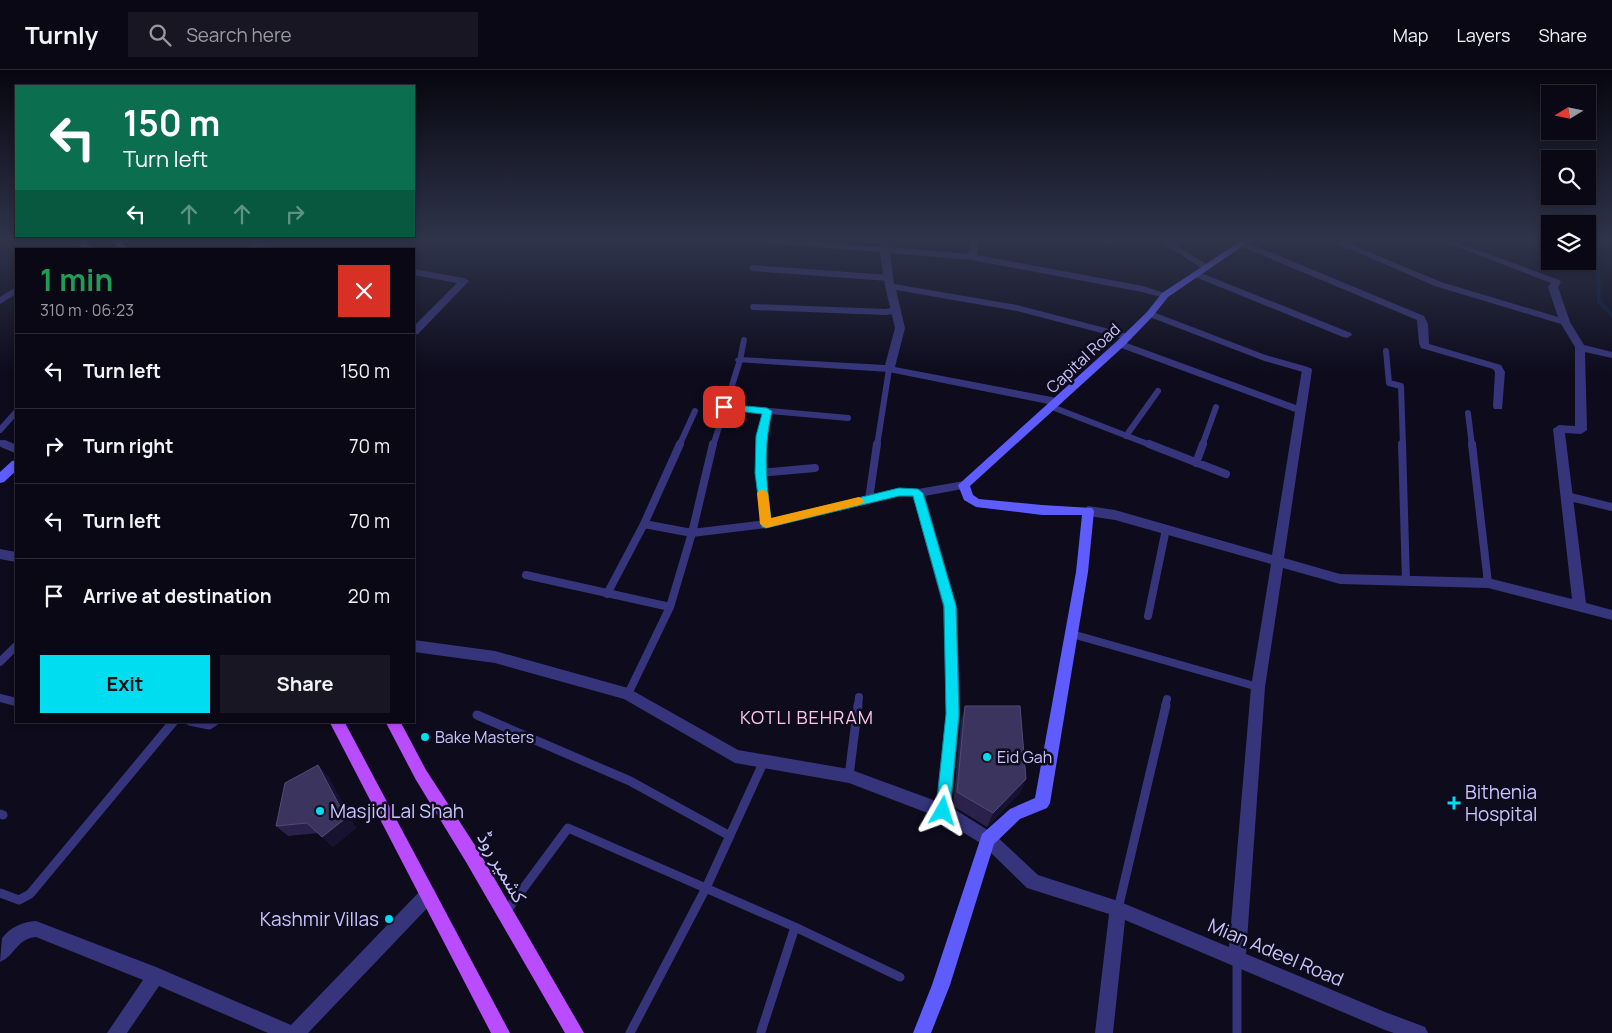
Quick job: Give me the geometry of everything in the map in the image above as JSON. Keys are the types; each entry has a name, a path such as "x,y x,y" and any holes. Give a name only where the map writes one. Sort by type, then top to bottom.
{"main road":[{"path":"337,723 501,1033"},
{"name":"کشمیر روڈ","path":"393,723 421,775 472,856 504,914 576,1033"}],"street":[{"path":"415,331 461,284"},
{"path":"889,369 900,328 890,284"},
{"path":"899,284 1017,308 1124,341 1300,410"},
{"path":"1115,284 1165,294"},
{"name":"Capital Road","path":"964,485 1124,341 1150,314 1165,294 1181,284"},
{"path":"1221,284 1347,335"},
{"path":"1343,284 1421,318 1424,322 1423,342 1425,346 1497,367 1500,372 1498,406"},
{"path":"1438,284 1565,322"},
{"path":"1555,284 1553,287 1565,322 1580,347 1581,430 1559,429 1580,608"},
{"path":"0,301 15,291"},
{"path":"1580,347 1612,355"},
{"path":"740,360 889,369 1055,404"},
{"path":"1238,959 1248,799 1258,687 1279,562 1307,370"},
{"path":"0,479 15,467"},
{"path":"943,811 953,714 950,606 918,493 964,485 968,496 976,503 1042,510 1088,511 1115,515 1340,579 1488,583 1612,615"},
{"path":"922,1033 941,984 988,839 1015,814 1042,803 1082,572 1088,511"},
{"path":"0,554 15,557"},
{"name":"Mian Adeel Road","path":"415,646 495,657 628,694 735,756 849,776 943,811 988,839 1033,882 1118,909 1385,1021 1419,1033"},
{"path":"296,1033 428,895"},
{"path":"1104,1033 1118,909"},
{"path":"0,953 14,936 24,929 36,929 156,976 289,1033"},
{"path":"116,1033 156,976"}],"lane":[{"path":"753,307 886,312 896,310"},
{"path":"1150,314 1265,358 1307,370"},
{"path":"628,694 670,607 692,532 715,436 740,360 744,340"},
{"path":"1386,351 1389,383 1401,386 1406,581"},
{"path":"869,499 889,369"},
{"path":"1126,436 1158,391"},
{"path":"1055,404 1126,436 1226,474"},
{"path":"1196,463 1216,406"},
{"path":"724,407 848,418"},
{"path":"766,524 760,473 761,436 767,411"},
{"path":"607,594 644,524 695,412"},
{"path":"0,430 15,413"},
{"path":"1468,413 1488,583"},
{"path":"0,443 15,449"},
{"path":"760,473 816,468"},
{"path":"644,524 692,532 766,524 899,492 918,493"},
{"path":"1566,496 1612,507"},
{"path":"1148,616 1166,529"},
{"path":"526,575 670,607"},
{"path":"1072,634 1258,687"},
{"path":"0,662 15,647"},
{"path":"849,776 858,697"},
{"path":"0,698 15,702"},
{"path":"1118,909 1167,699"},
{"path":"477,715 630,781 730,836"},
{"path":"0,893 19,900 30,894 172,723"},
{"path":"630,1033 706,888 764,762"},
{"path":"504,914 568,828 795,927 900,977"},
{"path":"761,1032 795,927"},
{"path":"1237,1033 1238,959"}],"building":[{"name":"Eid Gah","path":"965,706 1020,706 1026,779 993,813 957,792"},
{"name":"Masjid Lal Shah","path":"318,765 346,818 322,837 307,823 276,826 285,783"}],"waterway":[{"path":"1599,284 1599,302 1612,315"}],"slow traffic":[{"path":"762,493 766,524 859,501"}],"place":[{"name":"Bake Masters","path":"425,737"},
{"name":"Eid Gah","path":"987,757"},
{"name":"Bithenia Hospital","path":"1454,803"},
{"name":"Masjid Lal Shah","path":"320,811"},
{"name":"Kashmir Villas","path":"389,919"}],"district":[{"name":"KOTLI BEHRAM","path":"807,718"}],"route":[{"path":"724,407 767,411 761,436 760,473 766,524 899,492 918,493 950,606 953,714 943,811"}]}
